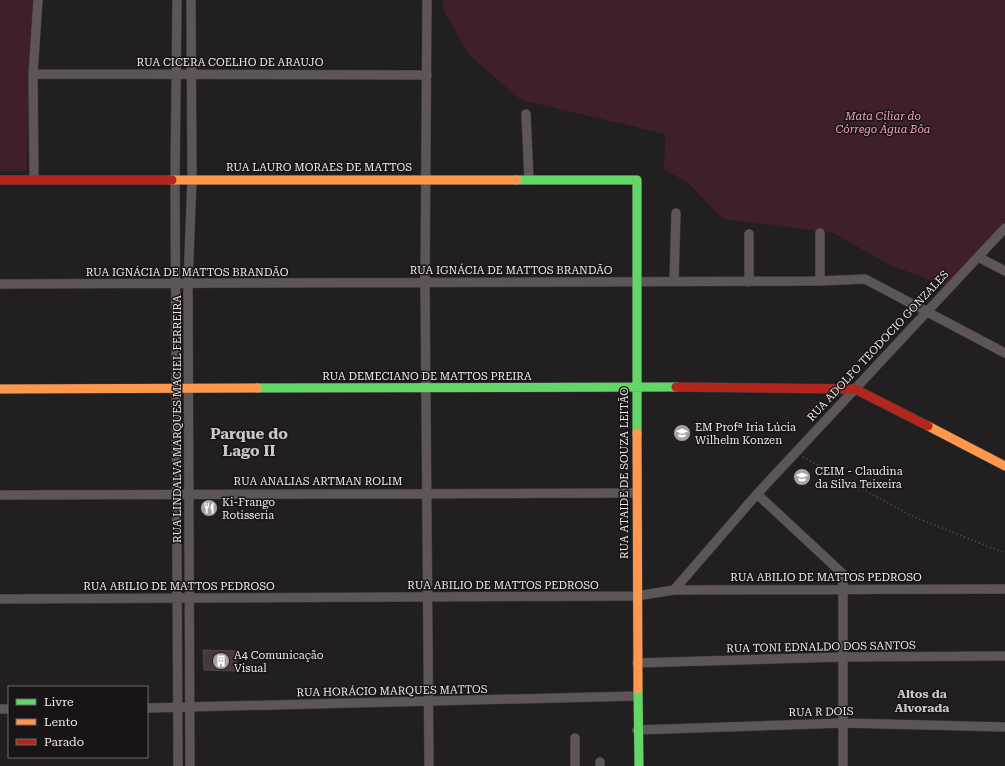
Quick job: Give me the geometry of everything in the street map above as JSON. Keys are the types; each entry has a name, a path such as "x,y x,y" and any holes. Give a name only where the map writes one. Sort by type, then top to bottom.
{"street":[{"path":"34,179 33,74 38,0"},
{"name":"RUA LINDALVA MARQUES MACIEL FERREIRA","path":"177,0 175,179 178,493 178,766"},
{"name":"RUA LINDALVA MARQUES MACIEL FERREIRA","path":"190,766 190,493 193,389 188,284 192,179 193,74 191,0"},
{"path":"427,0 425,388 429,766"},
{"name":"RUA CICERA COELHO DE ARAUJO","path":"33,74 427,75"},
{"path":"526,114 529,180"},
{"name":"RUA LAURO MORAES DE MATTOS","path":"0,180 637,180"},
{"name":"RUA ATAIDE DE SOUZA LEITÃO","path":"637,180 635,387 637,730 639,766"},
{"path":"674,282 676,213"},
{"name":"RUA ADOLFO TEODOCIO GONZALES","path":"674,590 795,453 1005,228"},
{"path":"820,233 820,281"},
{"path":"749,234 749,282"},
{"path":"978,257 1005,271"},
{"name":"RUA IGNÁCIA DE MATTOS BRANDÃO","path":"0,284 636,286 674,282 820,281 865,279 1005,353"},
{"path":"858,385 1005,466"},
{"name":"RUA DEMECIANO DE MATTOS PREIRA","path":"0,389 858,385"},
{"name":"RUA ANALIAS ARTMAN ROLIM","path":"0,495 426,490 636,493"},
{"path":"760,492 843,574 845,589 842,657 844,766"},
{"name":"RUA ABILIO DE MATTOS PEDROSO","path":"0,599 637,596 674,590 1005,589"},
{"name":"RUA TONI EDNALDO DOS SANTOS","path":"637,663 842,657 1005,656"},
{"name":"RUA HORÁCIO MARQUES MATTOS","path":"148,708 637,696"},
{"name":"RUA R DOIS","path":"637,730 844,723 1005,727"},
{"path":"575,738 575,766"}],"path":[{"path":"795,453 914,517 1005,552"}],"green space":[{"path":"0,0 33,0 33,82 29,86 27,171 0,171"},
{"name":"Mata Ciliar do Córrego Água Bôa","path":"443,0 1005,0 1005,227 950,287 892,266 833,233 723,219 688,183 664,169 665,134 521,100 469,55 443,9"}],"building":[{"name":"A4 Comunicação Visual","path":"203,650 237,651 237,671 204,670"}],"traffic: fast":[{"path":"517,180 637,180 637,433"},
{"path":"257,388 676,387"},
{"path":"638,689 639,766"}],"traffic: slow":[{"path":"172,180 517,180"},
{"path":"0,389 257,388"},
{"path":"928,426 1005,466"},
{"path":"637,433 638,689"}],"traffic: jam":[{"path":"0,180 172,180"},
{"path":"676,387 855,389 928,426"}],"place":[{"name":"EM Profª Iria Lúcia Wilhelm Konzen","path":"682,433"},
{"name":"CEIM - Claudina da Silva Teixeira","path":"802,477"},
{"name":"Ki-Frango Rotisseria","path":"209,508"},
{"name":"A4 Comunicação Visual","path":"221,661"}],"district":[{"name":"Parque do Lago II","path":"249,442"},
{"name":"Altos da Alvorada","path":"922,701"}]}
